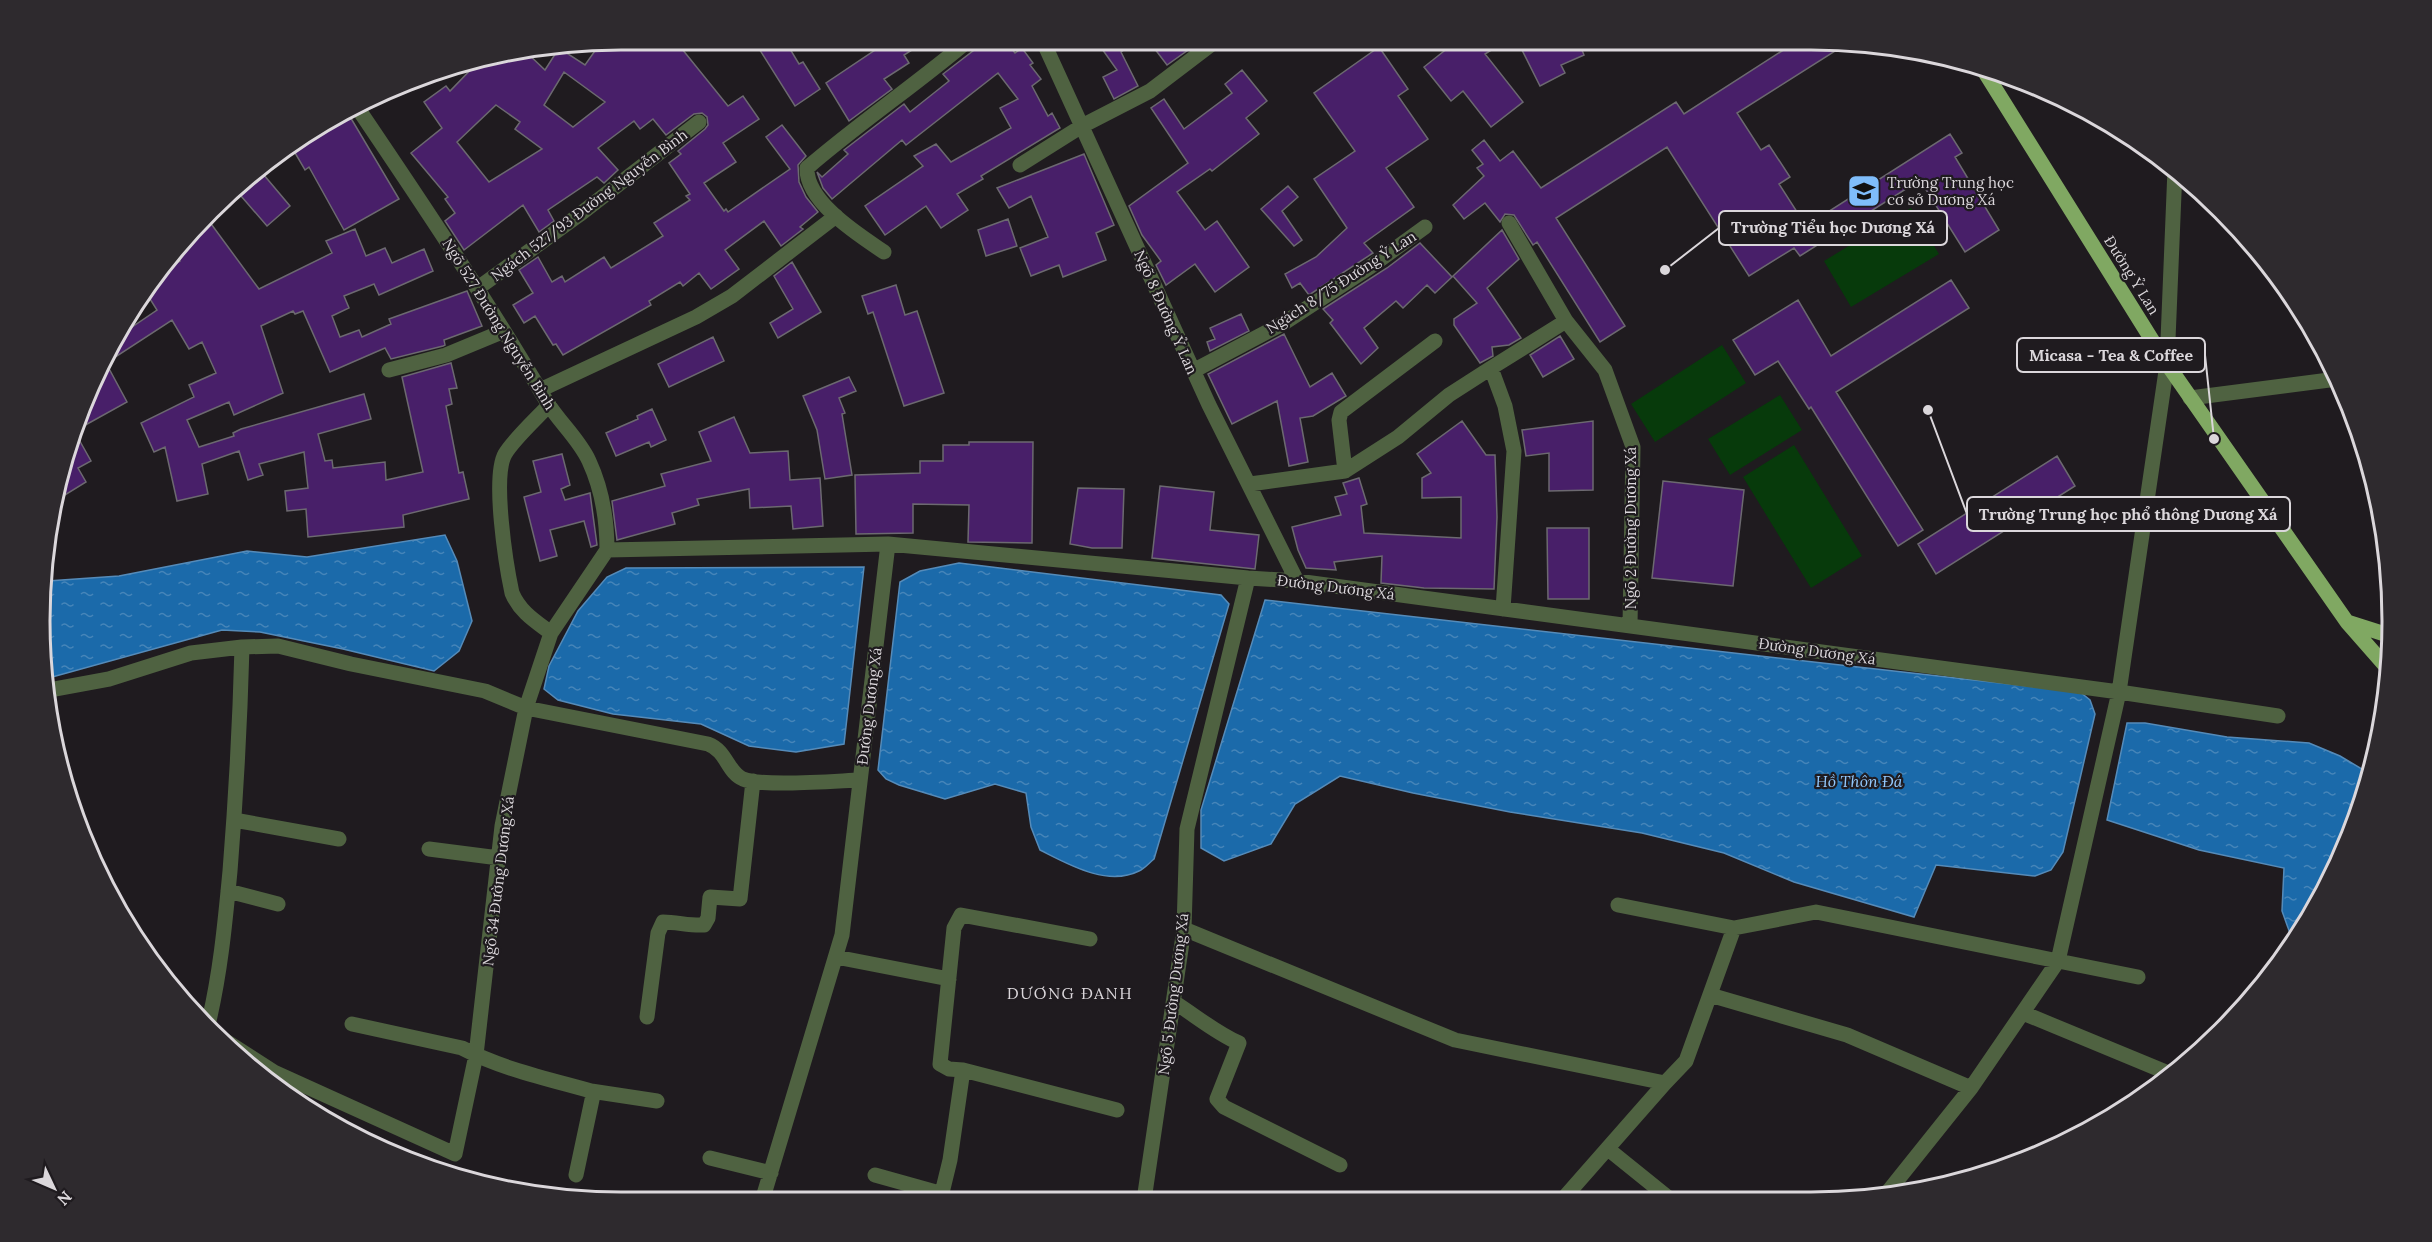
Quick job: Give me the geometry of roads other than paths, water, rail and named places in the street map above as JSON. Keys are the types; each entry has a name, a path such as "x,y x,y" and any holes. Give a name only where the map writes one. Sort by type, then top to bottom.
{"main road":[{"name":"Đường Ỷ Lan","path":"1988,78 2167,364 2347,622 2381,661"},
{"path":"2347,622 2382,633"}],"street":[{"path":"885,252 836,216 818,197 806,180 807,168 848,133 958,49"},
{"name":"Ngõ 8 Đường Ỷ Lan","path":"1047,49 1193,371 1297,581"},
{"path":"1020,165 1082,126 1143,95 1205,49"},
{"name":"Ngõ 527 Đường Nguyễn Bình","path":"361,112 478,288 549,405 578,444 593,470 603,503 607,526 607,550"},
{"name":"Ngách 527/93 Đường Nguyễn Bình","path":"478,288 579,215 699,122"},
{"path":"1892,1187 1971,1088 2058,961 2119,692 2167,364 2175,180"},
{"path":"540,390 696,317 732,296 836,216"},
{"name":"Ngõ 2 Đường Dương Xá","path":"1509,223 1566,321 1605,370 1633,447 1630,626"},
{"name":"Ngách 8/75 Đường Ỷ Lan","path":"1193,371 1284,322 1370,267 1425,227"},
{"path":"1250,484 1345,471 1398,437 1449,395 1566,321"},
{"path":"389,370 446,355 504,331"},
{"path":"1345,471 1339,420 1341,412 1435,340"},
{"path":"1491,368 1505,406 1514,451 1503,609"},
{"path":"2190,398 2330,381"},
{"path":"549,405 505,453 501,465 501,505 512,593 523,612 551,633"},
{"path":"2127,518 2144,517"},
{"path":"607,550 888,544"},
{"name":"Đường Dương Xá","path":"765,1192 842,935 888,544 1297,581 2119,692 2278,716"},
{"name":"Ngõ 34 Đường Dương Xá","path":"256,1060 274,1072 455,1154 476,1055 502,826 526,708 551,633 607,550"},
{"name":"Ngõ 5 Đường Dương Xá","path":"1145,1192 1184,929 1187,829 1248,578"},
{"path":"53,689 109,679 191,653 242,647 278,646 351,664 485,691 526,708 708,744 716,747 732,769 742,778 753,781 860,776"},
{"path":"209,1017 220,963 239,767 242,647"},
{"path":"648,1017 658,933 663,922 681,922 693,926 704,925 708,918 710,897 740,899 753,781"},
{"path":"234,820 339,839"},
{"path":"429,849 499,858"},
{"path":"228,891 278,904"},
{"path":"1617,905 1734,928 1816,912 2138,977"},
{"path":"1090,939 961,915 954,928 940,1064 949,1069 963,1070 1117,1110"},
{"path":"1569,1192 1686,1061 1734,928"},
{"path":"1184,929 1455,1040 1665,1083"},
{"path":"836,957 949,979"},
{"path":"1710,995 1847,1035 1971,1088"},
{"path":"1174,1002 1211,1026 1222,1036 1239,1044 1217,1099 1224,1107 1340,1165"},
{"path":"2023,1013 2163,1071"},
{"path":"352,1024 462,1048 476,1055 591,1091 657,1101"},
{"path":"942,1192 963,1070"},
{"path":"576,1175 593,1095 591,1091"},
{"path":"1608,1149 1661,1192"},
{"path":"710,1158 771,1173"},
{"path":"875,1175 926,1192"}],"water":[{"path":"445,535 457,561 472,621 459,651 434,671 260,632 222,630 52,677 51,581 119,576 247,551 307,557"},
{"path":"959,563 1221,595 1229,604 1154,859 1141,870 1127,875 1101,875 1075,867 1040,850 1031,827 1026,793 995,784 945,799 899,785 886,779 878,770 900,582 920,571"},
{"path":"864,567 844,744 796,752 749,746 701,724 613,714 558,700 544,689 549,666 578,611 607,577 626,568"},
{"name":"Hồ Thôn Đá","path":"1265,600 2080,692 2090,700 2095,714 2063,852 2051,870 2035,876 1936,865 1914,917 1794,882 1724,853 1642,833 1510,812 1340,776 1295,804 1271,844 1224,861 1201,848 1201,810"},
{"path":"2127,723 2145,723 2227,737 2309,743 2340,756 2363,770 2339,840 2324,874 2290,933 2282,911 2284,868 2199,850 2107,820"}],"place":[{"name":"Trường Trung học cơ sở Dương Xá","path":"1864,191"},
{"name":"Trường Tiểu học Dương Xá","path":"1665,270"},
{"name":"Trường Trung học phổ thông Dương Xá","path":"1928,410"},
{"name":"Micasa - Tea & Coffee","path":"2214,439"}],"district":[{"name":"DƯƠNG ĐANH","path":"1070,993"}]}
